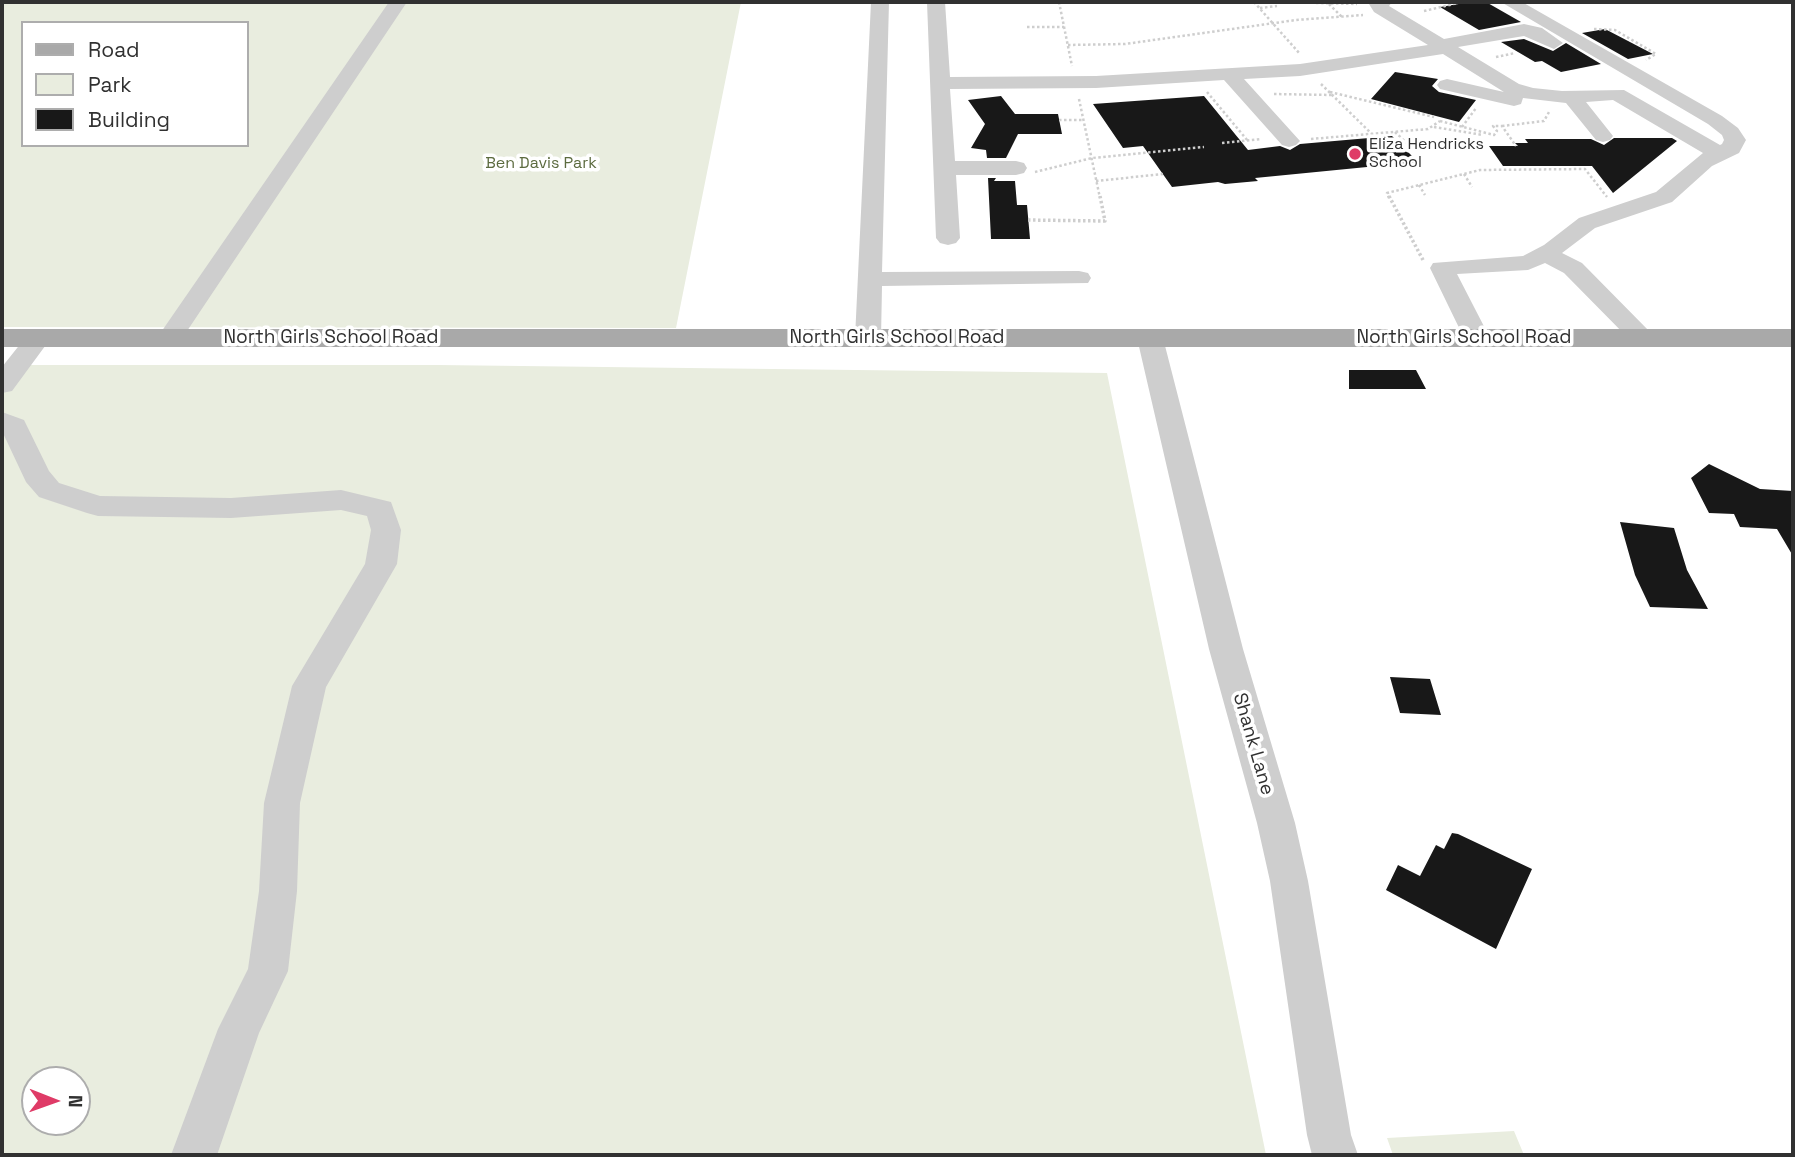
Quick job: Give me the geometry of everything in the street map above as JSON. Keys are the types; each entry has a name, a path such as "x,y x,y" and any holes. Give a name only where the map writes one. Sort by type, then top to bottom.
{"main road":[{"name":"North Girls School Road","path":"2,338 1793,338"}],"street":[{"path":"170,338 398,2"},
{"path":"868,338 880,2"},
{"path":"936,2 948,238"},
{"path":"1488,338 1444,274 1518,265 1545,254 1587,223 1664,197 1680,186 1704,161 1734,144 1734,136 1725,126 1510,2"},
{"path":"1383,7 1512,88 1577,103 1603,136"},
{"path":"940,83 1076,82 1308,69 1524,30 1535,32 1559,46"},
{"path":"1229,74 1289,141"},
{"path":"1447,85 1551,108 1606,93 1622,96 1719,154"},
{"path":"945,168 1023,171"},
{"path":"1545,254 1573,268 1642,338"},
{"path":"870,279 1079,278"},
{"path":"2,385 38,338"},
{"name":"Shank Lane","path":"1150,338 1226,649 1276,823 1289,881 1329,1135 1335,1155"},
{"path":"2,420 14,426 36,475 49,490 98,506 230,508 341,500 380,509 386,530 381,564 309,686 282,803 278,891 268,971 239,1029 194,1155"}],"path":[{"path":"1028,220 1105,221 1059,2"},
{"path":"1316,3 1383,7"},
{"path":"1328,3 1342,17"},
{"path":"1438,13 1429,14 1423,9 1458,3"},
{"path":"1260,8 1277,6"},
{"path":"1068,45 1136,43 1296,20 1342,17 1383,7"},
{"path":"1027,27 1064,27"},
{"path":"1207,92 1248,141"},
{"path":"1329,92 1434,117"},
{"path":"1494,135 1497,131 1493,126 1544,121 1551,108"},
{"path":"1059,120 1083,120"},
{"path":"1434,127 1440,121 1494,135"},
{"path":"1502,126 1516,146"},
{"path":"1222,143 1270,138 1289,141 1434,127 1494,135"},
{"path":"1395,132 1414,150 1406,150"},
{"path":"1133,147 1138,153"},
{"path":"1023,171 1092,158 1204,147"},
{"path":"1444,274 1423,257 1387,193 1480,170 1585,169 1610,201 1624,211"},
{"path":"1096,181 1163,174"},
{"path":"1464,174 1472,187"},
{"path":"1419,185 1425,195"},
{"path":"1599,188 1609,188"}],"green space":[{"name":"Ben Davis Park","path":"2,2 741,2 676,328 2,327"},
{"path":"2,365 438,365 1107,373 1266,1155 2,1155"},
{"path":"1514,1131 1524,1155 1393,1155 1387,1138"}],"building":[{"path":"1486,2 1521,22 1479,30 1440,7"},
{"path":"1605,29 1653,54 1628,59 1582,33"},
{"path":"1524,39 1553,51 1566,43 1601,64 1561,72 1542,61 1535,62 1501,42"},
{"path":"1395,72 1438,79 1432,86 1439,92 1476,100 1459,122 1371,99"},
{"path":"1001,96 1015,114 1058,114 1062,134 1018,134 1006,158 987,158 986,150 971,148 985,124 968,100"},
{"path":"1204,96 1248,150 1280,146 1290,150 1300,144 1392,136 1418,162 1255,178 1258,181 1172,187 1143,146 1123,148 1093,104"},
{"path":"1614,138 1672,138 1677,141 1613,193 1592,166 1503,166 1489,146 1518,146 1515,143 1528,143 1525,139 1591,139 1604,145"},
{"path":"988,178 996,178 994,181 1015,181 1017,205 1027,205 1030,239 991,239"},
{"path":"1349,370 1416,370 1426,389 1349,389"},
{"path":"1709,464 1760,489 1793,491 1793,556 1777,529 1740,527 1734,514 1709,513 1691,478"},
{"path":"1620,522 1674,528 1687,570 1708,609 1650,607 1635,575"},
{"path":"1390,677 1430,679 1441,715 1400,713"},
{"path":"1452,833 1532,869 1496,949 1386,890 1398,865 1420,876 1436,845 1444,849"}],"place":[{"name":"Eliza Hendricks School","path":"1355,154"}]}
